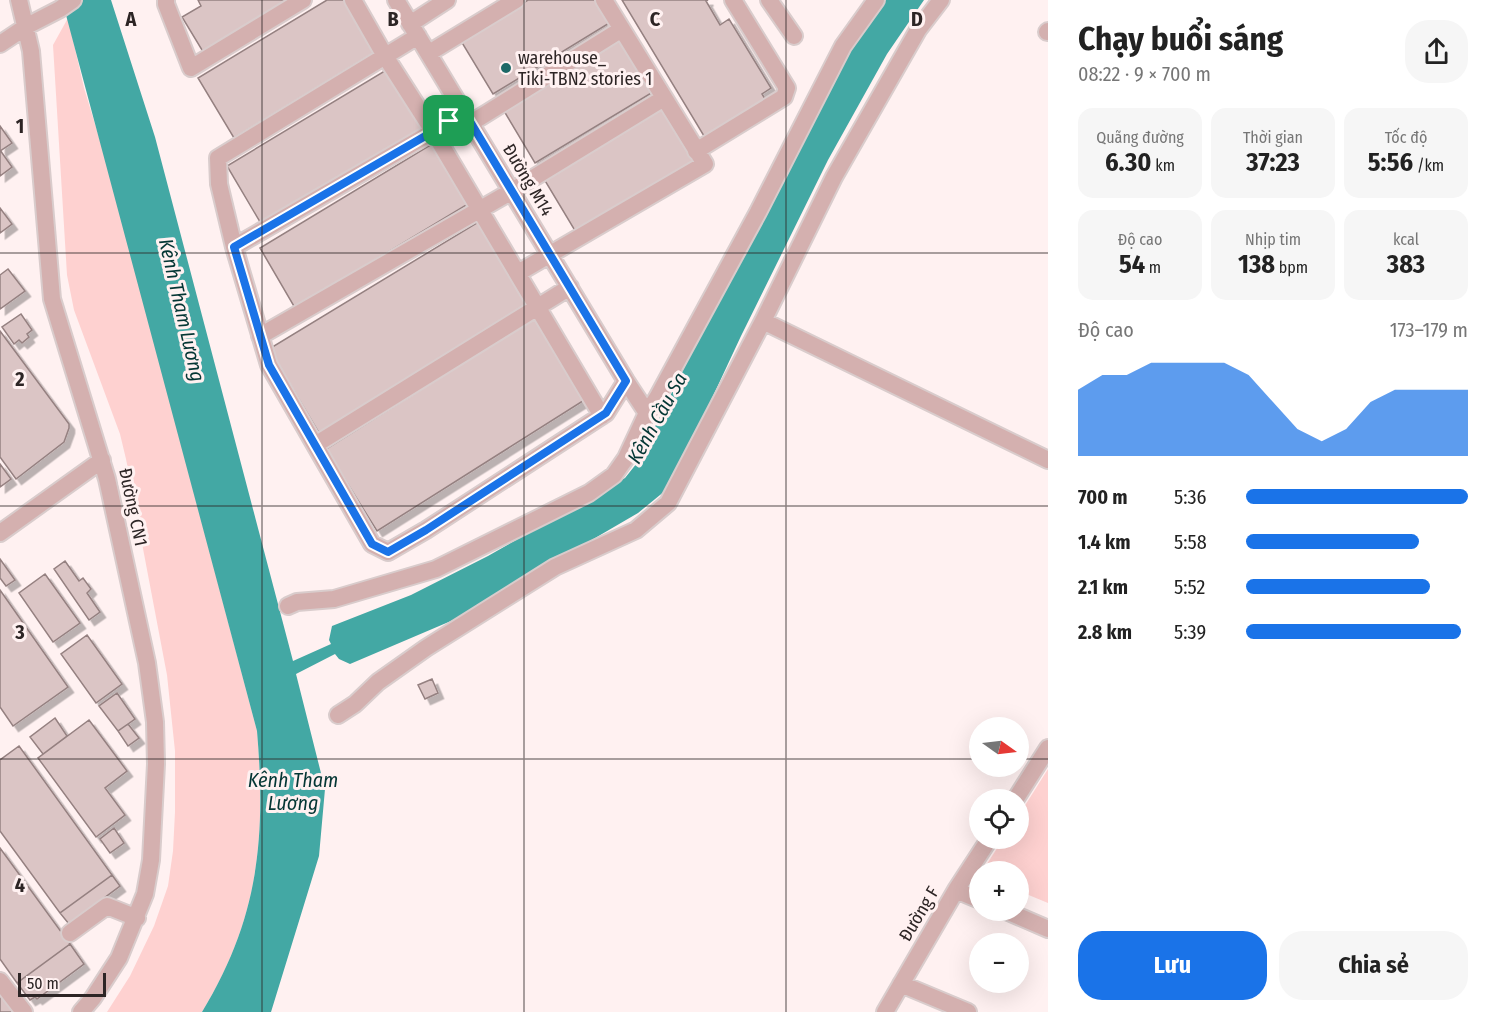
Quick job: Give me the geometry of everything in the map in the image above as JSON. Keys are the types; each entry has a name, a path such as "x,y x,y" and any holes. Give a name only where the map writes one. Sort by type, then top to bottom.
{"street":[{"name":"Đường CN1","path":"20,0 31,51 48,274 52,299 102,460 147,663 155,722 156,764 151,860 146,889 136,918 111,972 81,1012"},
{"path":"166,0 191,68 303,0"},
{"path":"353,0 602,416"},
{"name":"Đường M14","path":"396,0 647,413"},
{"path":"447,0 385,56 218,158 219,184 234,247 269,365 372,544 388,552 426,530 602,416 626,381"},
{"path":"429,53 516,0"},
{"path":"518,273 705,164 604,0"},
{"path":"696,151 784,97 787,88 733,0"},
{"path":"769,0 794,36"},
{"path":"288,606 297,602 334,599 436,570 589,493 614,475 626,458 647,413 758,212 843,46 876,0"},
{"path":"338,715 355,704 378,682 426,648 555,567 636,530 668,503 763,321 834,177 918,30 941,0"},
{"path":"0,44 66,4"},
{"path":"234,247 433,131 468,118 622,29"},
{"path":"260,336 512,191 664,98"},
{"path":"315,445 570,287"},
{"path":"763,321 1048,459"},
{"path":"0,532 102,460"},
{"path":"1022,789 1048,748"},
{"name":"Đường F","path":"885,1012 956,890 983,849"},
{"path":"956,890 969,895"},
{"path":"70,933 107,906 136,918"},
{"path":"1029,921 1048,929"},
{"path":"0,981 24,1012"},
{"path":"901,984 968,1012"}],"shaded area":[{"path":"68,18 84,88 108,167 257,731 260,807 259,842 254,876 247,910 236,943 202,1012 107,1012 130,976 154,926 168,886 173,851 175,751 167,675 126,459 120,434 74,310 67,275 53,45"},
{"path":"1048,769 1048,903 1029,895 1029,861 989,861 997,849 1029,849 1029,799"}],"water":[{"name":"Kênh Tham Lương","path":"62,0 111,0 155,137 293,661 331,644 329,640 332,626 411,595 488,556 625,478 637,463 724,287 853,45 884,0 924,0 887,54 828,160 741,336 671,486 638,513 458,618 350,664 339,659 335,654 296,674 325,789 319,856 271,1012 202,1012 236,943 247,910 254,876 259,842 260,807 257,731"}],"building":[{"path":"198,0 293,0 205,55 182,17 201,6"},
{"path":"327,0 346,0 377,51 234,138 198,78"},
{"name":"warehouse_ Tiki-TBN2 stories 1","path":"528,0 598,0 611,22 493,94 461,41"},
{"path":"622,0 708,0 706,1 720,25 729,19 771,88 762,94 768,104 707,141"},
{"path":"622,39 653,92 535,163 504,111"},
{"path":"388,69 424,129 263,227 227,166"},
{"path":"664,106 697,160 577,234 544,179"},
{"path":"0,126 12,143 0,151"},
{"path":"432,144 468,204 295,308 260,248"},
{"path":"0,150 12,167 0,176"},
{"path":"0,208 12,224 0,233"},
{"path":"480,221 530,305 319,433 269,349"},
{"path":"8,269 25,291 0,309 0,275"},
{"path":"21,314 32,330 27,334 29,337 22,343 19,340 14,344 2,327"},
{"path":"536,317 586,399 377,531 326,449"},
{"path":"0,331 69,424 64,442 16,479 0,457"},
{"path":"0,464 11,479 0,487"},
{"path":"0,559 15,580 6,586 0,578"},
{"path":"65,561 79,581 83,578 91,589 87,593 100,612 89,620 54,569"},
{"path":"45,574 80,623 53,642 19,593"},
{"path":"0,590 68,687 13,726 0,707"},
{"path":"87,635 122,684 96,703 61,654"},
{"path":"432,679 438,693 425,699 418,685"},
{"path":"117,693 135,719 118,731 99,706"},
{"path":"55,718 67,736 43,754 30,737"},
{"path":"89,720 127,771 105,788 125,815 96,837 38,758"},
{"path":"128,724 139,738 128,746 118,731"},
{"path":"19,746 112,875 60,913 0,831 0,760"},
{"path":"114,828 124,843 110,853 100,839"},
{"path":"0,848 70,944 17,983 0,959"},
{"path":"112,875 120,886 69,924 60,913"},
{"path":"70,944 84,964 37,999 35,997 30,1000 17,983"},
{"path":"0,994 13,1012 0,1012"}],"place":[{"name":"warehouse_ Tiki-TBN2 stories 1","path":"506,68"}],"route":[{"path":"465,113 626,381 606,413 426,530 388,552 372,544 269,365 234,247 449,121 465,113"}],"water label":[{"name":"Kênh Cầu Sa","path":"657,418"}]}
